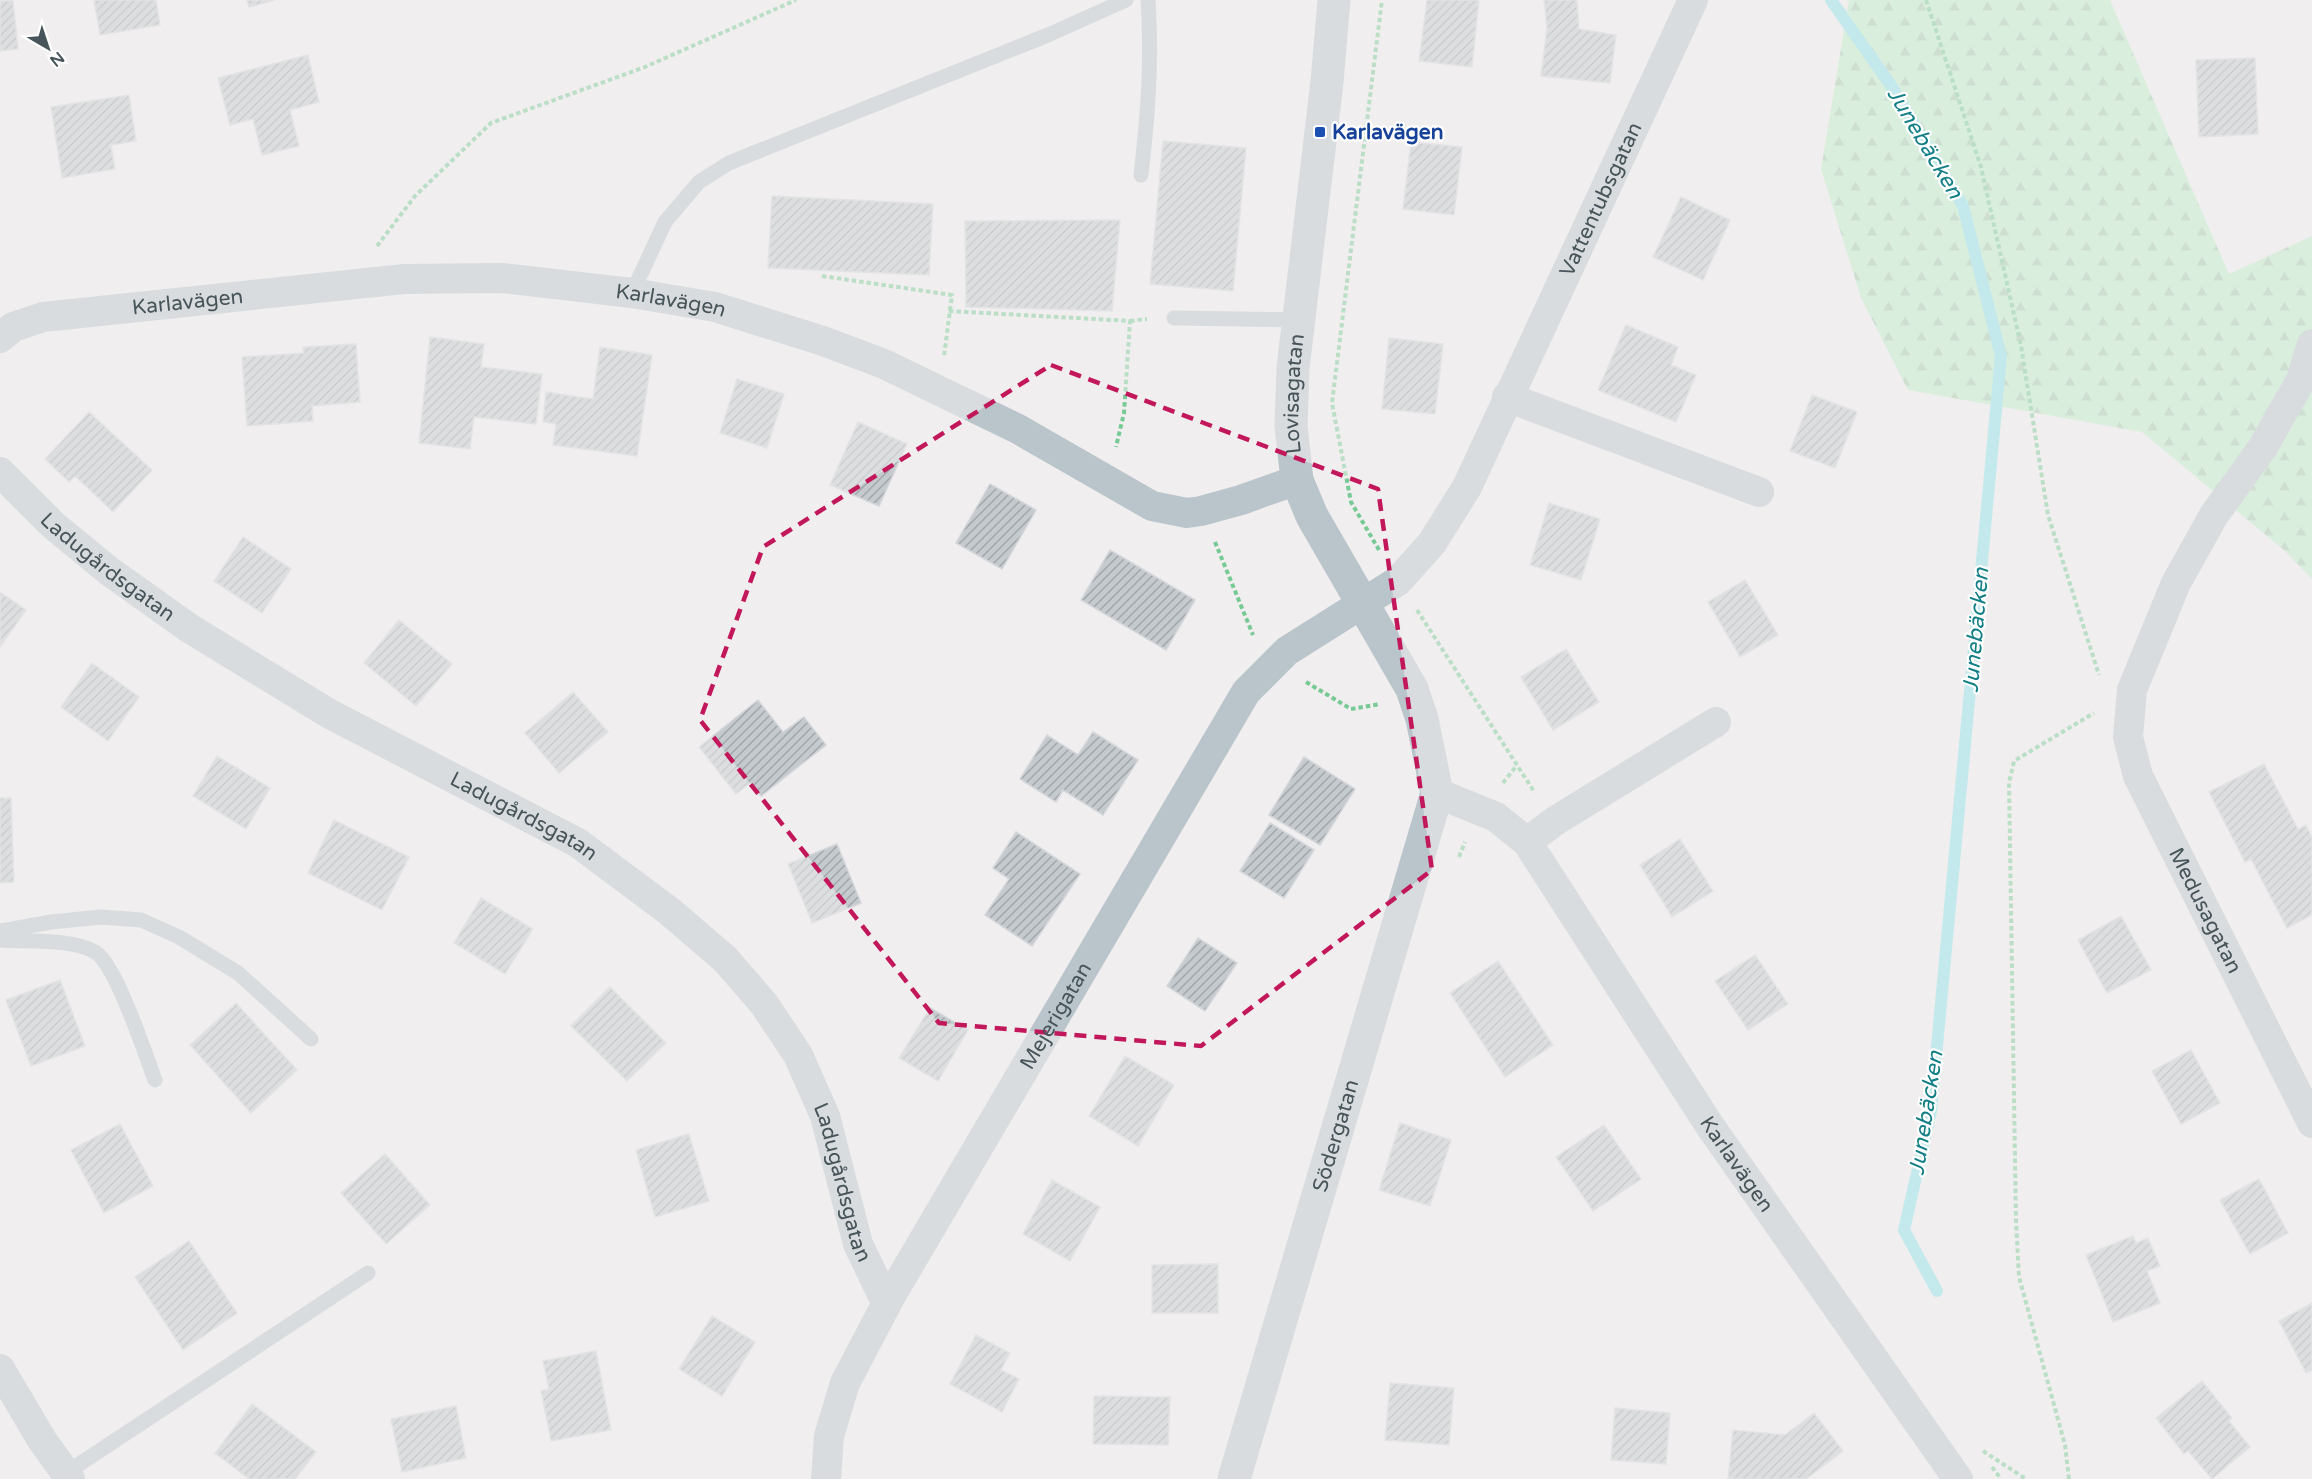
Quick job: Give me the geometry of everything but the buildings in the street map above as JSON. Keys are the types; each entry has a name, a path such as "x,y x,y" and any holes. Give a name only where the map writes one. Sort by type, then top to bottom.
{"street":[{"name":"Lovisagatan","path":"1334,0 1327,82 1293,368 1291,426 1297,480 1312,516 1412,689 1422,719 1437,793"},
{"name":"Vattentubsgatan","path":"1363,604 1398,581 1432,543 1467,487 1693,0"},
{"name":"Karlavägen","path":"0,338 13,327 43,317 405,279 502,278 632,293 716,307 833,345 884,364 939,389 1018,429 1152,506 1187,513 1218,508 1297,480"},
{"name":"Medusagatan","path":"2312,344 2301,380 2268,437 2214,515 2176,583 2132,690 2128,737 2138,776 2312,1123"},
{"path":"1507,397 1759,492"},
{"name":"Ladugårdsgatan","path":"0,472 53,525 109,572 189,628 328,713 578,843 669,911 725,959 764,1004 798,1055 825,1116 858,1245 881,1292 889,1299"},
{"name":"Mejerigatan","path":"826,1479 829,1436 846,1383 889,1299 1246,692 1287,651 1363,604"},
{"path":"1527,842 1555,821 1716,722"},
{"name":"Karlavägen","path":"1437,793 1496,818 1527,842 1710,1126 1958,1479"},
{"name":"Södergatan","path":"1234,1479 1437,793"},
{"path":"0,1369 42,1440 68,1476"}],"lane":[{"path":"632,293 665,222 699,182 729,163 1048,35 1126,0"},
{"path":"1142,175 1151,47 1148,0"},
{"path":"1174,318 1298,320"},
{"path":"0,932 51,922 101,917 141,920 178,937 238,973 311,1039"},
{"path":"0,940 68,944 96,952 114,976 155,1080"},
{"path":"68,1476 368,1273"}],"path":[{"path":"347,285 415,196 491,123 645,67 796,0"},
{"path":"1382,0 1332,403 1351,502 1398,581 1555,821"},
{"path":"1926,0 1981,167 2021,345 2048,515 2101,683"},
{"path":"822,276 952,295 939,389"},
{"path":"950,311 1130,321 1124,413 1107,481"},
{"path":"2069,1479 2065,1445 2019,1277 2016,1221 2009,783 2014,761 2098,711"},
{"path":"2001,1479 1980,1449 2026,1479"}],"highlighted area":[{"path":"1051,365 1378,489 1432,870 1201,1046 939,1023 700,720 763,547"}],"green space":[{"path":"1849,0 2110,0 2229,274 2312,236 2312,579 2285,551 2142,432 1908,390 1861,298 1821,169"}],"waterway":[{"name":"Junebäcken","path":"1831,0 1894,90 1963,206 2001,356 1931,1111 1904,1230 1937,1291"}],"place":[{"name":"Karlavägen","path":"1320,132"}]}
